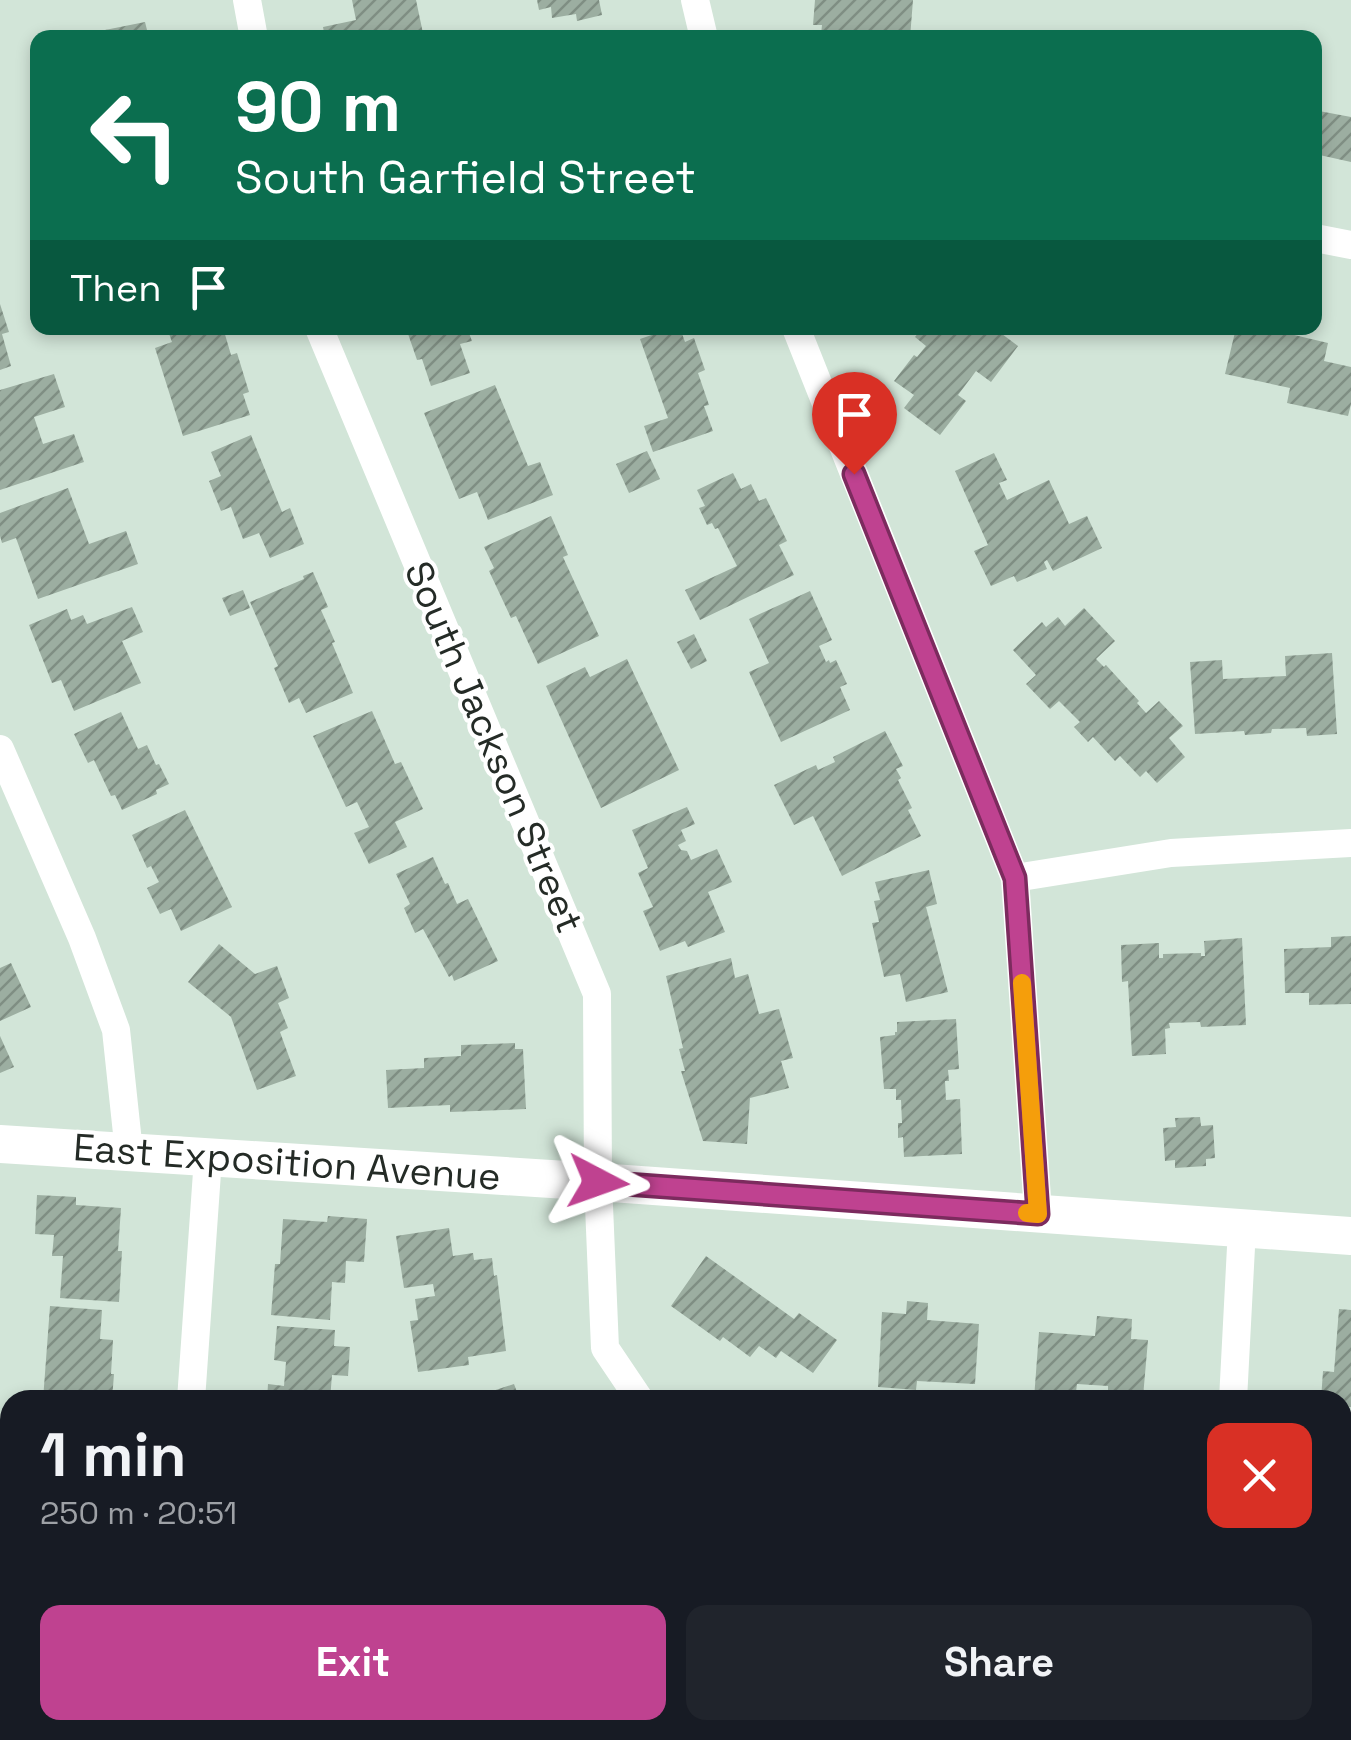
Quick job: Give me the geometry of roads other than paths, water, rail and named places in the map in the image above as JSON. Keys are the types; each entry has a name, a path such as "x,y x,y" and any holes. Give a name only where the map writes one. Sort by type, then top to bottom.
{"street":[{"path":"247,0 253,30"},
{"path":"694,0 702,30"},
{"path":"1322,239 1351,245"},
{"name":"South Jackson Street","path":"322,335 597,994 604,1348 633,1390"},
{"path":"799,335 1015,878 1038,1214"},
{"path":"0,749 82,938 116,1030 128,1152"},
{"path":"1015,878 1171,853 1351,843"},
{"name":"East Exposition Avenue","path":"0,1144 1351,1236"},
{"path":"192,1390 208,1158"},
{"path":"1234,1390 1242,1228"}]}
